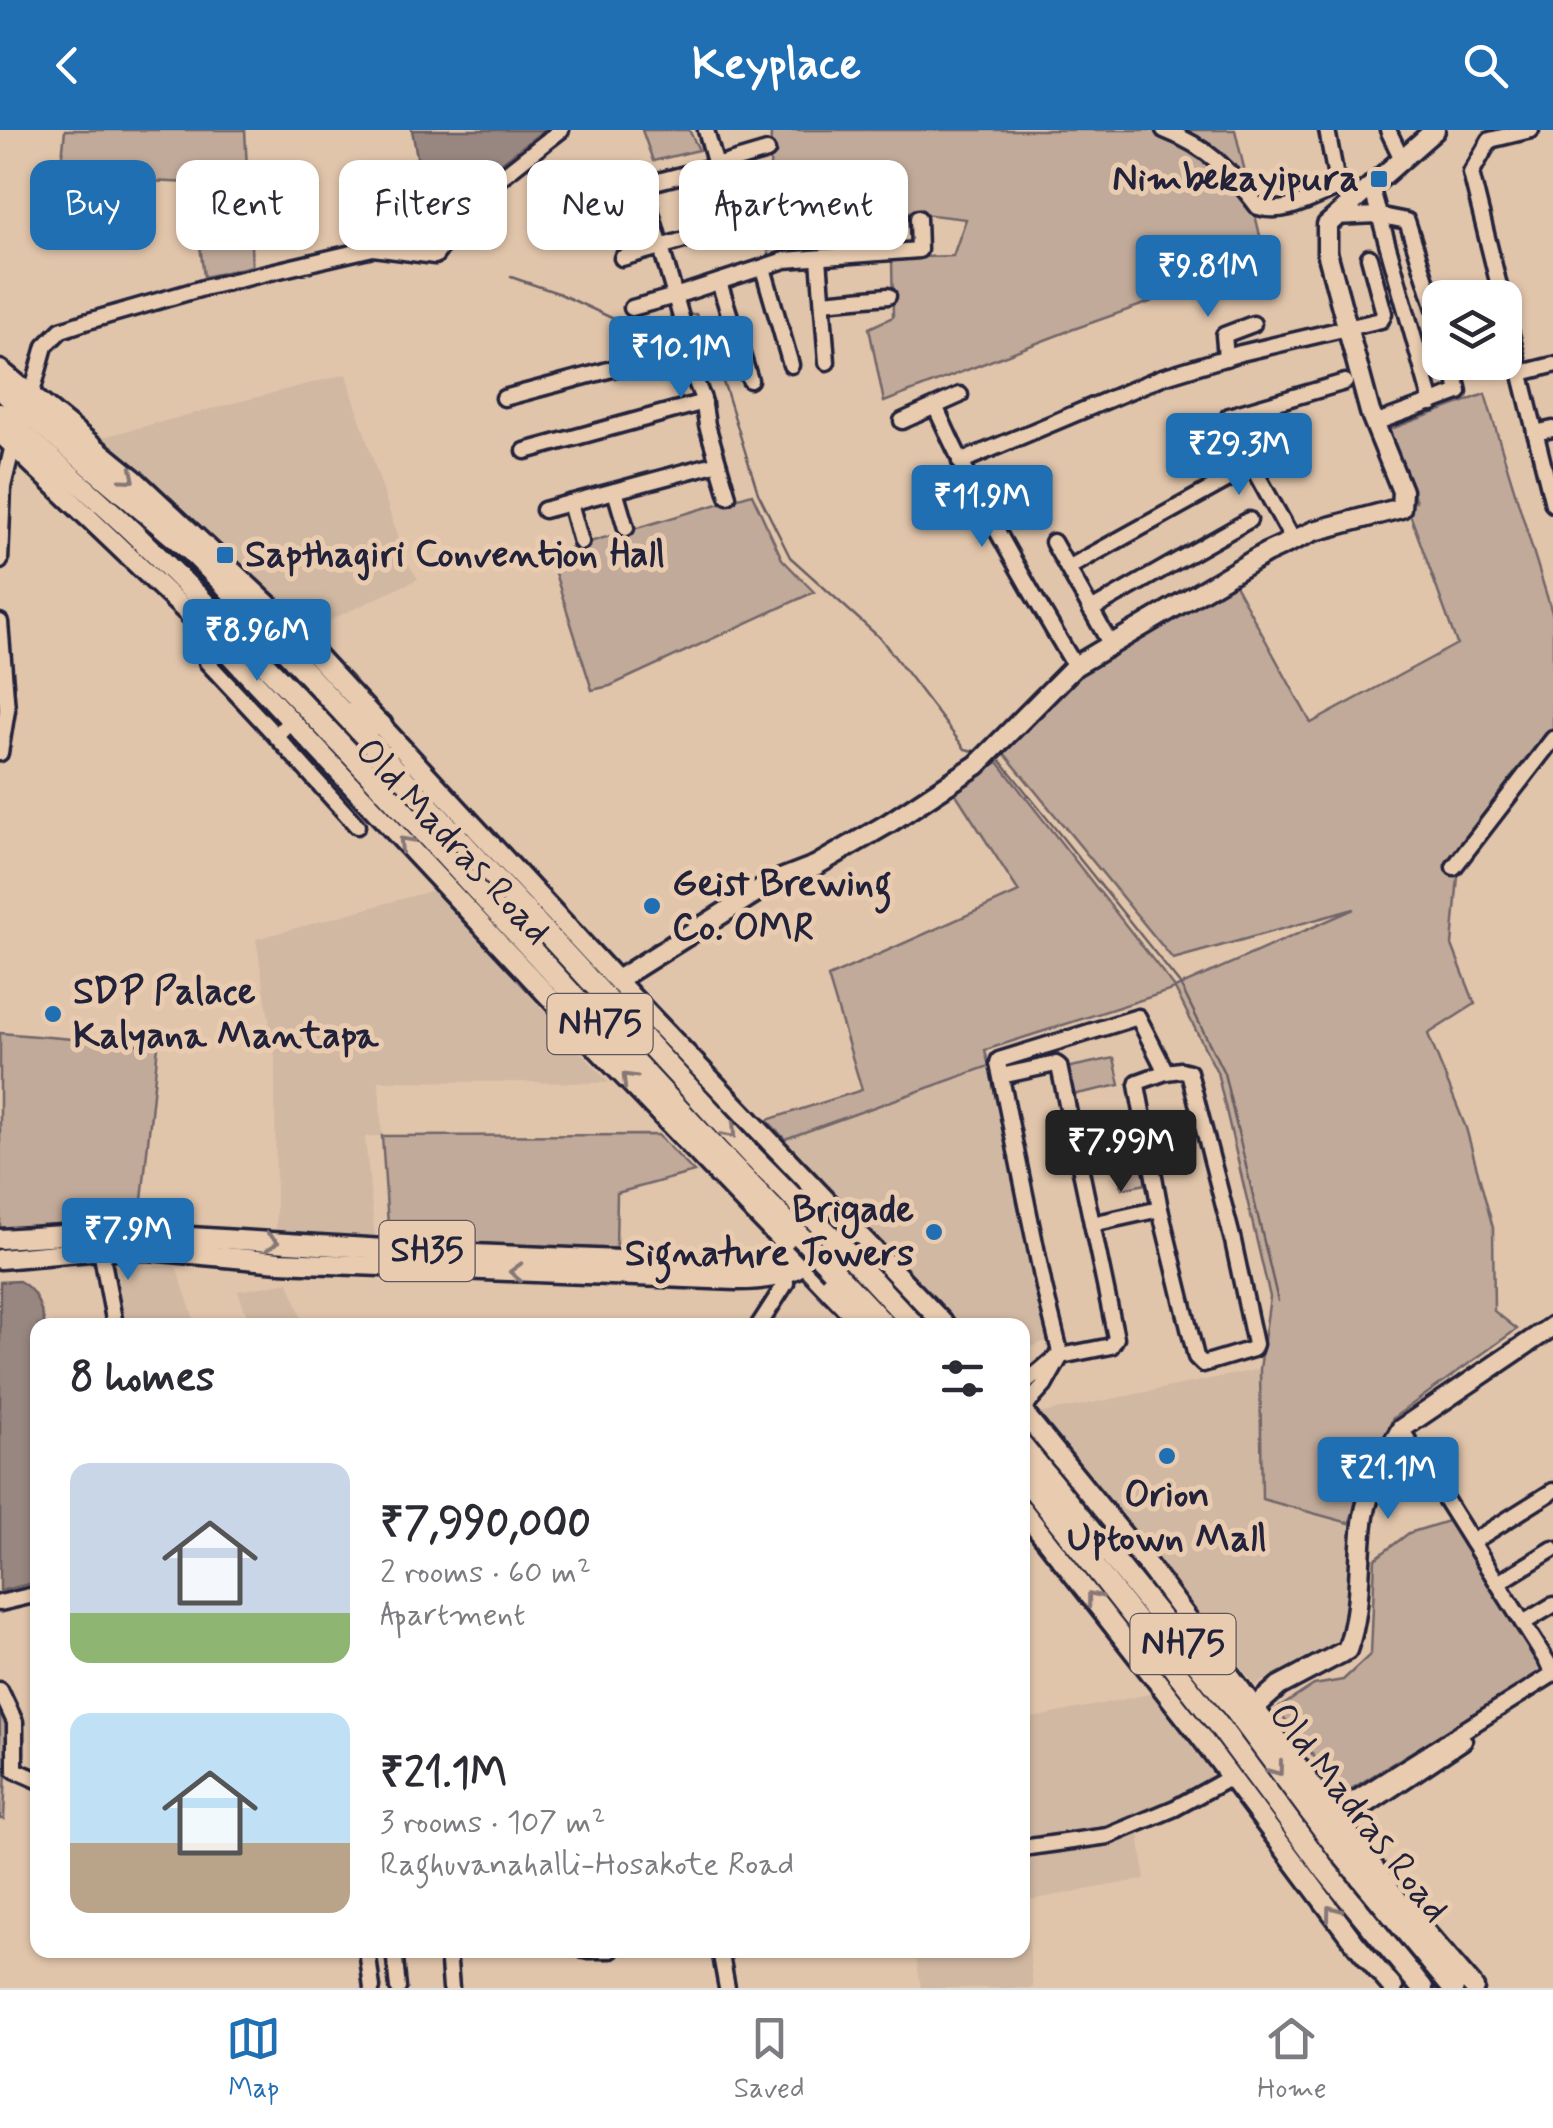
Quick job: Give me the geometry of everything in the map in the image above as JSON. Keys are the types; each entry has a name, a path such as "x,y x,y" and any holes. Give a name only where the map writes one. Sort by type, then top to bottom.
{"highway":[{"name":"NH75","path":"0,389 15,422 144,543 192,605"},
{"name":"NH75","path":"15,422 192,552 342,712"},
{"name":"Old Madras Road","path":"192,605 401,808 702,1136 794,1257"},
{"name":"Old Madras Road","path":"342,712 751,1155 907,1318"},
{"path":"342,712 381,725"},
{"name":"NH75","path":"794,1257 832,1269 878,1318"},
{"name":"Old Madras Road","path":"1030,1455 1176,1636 1337,1848 1439,1962 1453,1988"},
{"name":"Old Madras Road","path":"1030,1486 1219,1726 1311,1851 1422,1988"}],"main road":[{"path":"618,980 770,883 814,866 976,764 1075,666 1235,570 1293,540 1400,508 1402,491 1375,423 1326,252 1327,224 1435,130"},
{"path":"0,370 15,422 134,480 281,616 938,1318"},
{"name":"Old Madras Road","path":"192,605 290,720 794,1257 856,1318"},
{"path":"794,1257 842,1216"},
{"name":"SH35","path":"0,1239 99,1232 278,1262 764,1280 794,1257"},
{"name":"SH35","path":"0,1259 170,1244"},
{"path":"1254,1708 1280,1686 1347,1650 1356,1628 1364,1514 1387,1452 1401,1429 1553,1326"},
{"path":"1030,1421 1146,1563 1337,1818 1439,1962 1474,1988"},
{"path":"1030,1519 1393,1988"}],"street":[{"path":"0,561 3,487 15,422 45,346 62,330 203,288 373,248 435,256 482,192 561,130"},
{"path":"706,130 714,160"},
{"path":"1327,130 1338,188"},
{"path":"1388,130 1402,158"},
{"path":"1498,280 1471,174 1490,140 1531,130"},
{"path":"1167,131 1232,170 1264,210 1290,206 1338,188 1365,192 1377,215 1432,403"},
{"path":"738,160 767,152"},
{"path":"679,176 643,186 682,321 683,350 704,402 728,496"},
{"path":"1336,217 1377,215 1407,221 1426,280"},
{"path":"632,308 785,260 919,250 918,218"},
{"path":"622,258 679,243"},
{"path":"960,462 1162,377 1383,318 1369,257"},
{"path":"819,258 828,362"},
{"path":"763,268 790,365"},
{"path":"719,282 750,380"},
{"path":"822,302 888,296"},
{"path":"1226,358 1224,335 1253,324"},
{"path":"504,398 683,350"},
{"path":"1522,373 1553,365"},
{"path":"1375,423 1455,394 1460,389 1457,380"},
{"path":"1522,380 1553,504"},
{"path":"1293,540 1252,466 1230,416 1345,382"},
{"path":"902,421 960,395"},
{"path":"525,451 704,402"},
{"path":"936,408 960,462 1075,666"},
{"path":"1536,433 1553,429"},
{"path":"544,510 718,463"},
{"path":"1068,568 1252,466"},
{"path":"615,491 626,528"},
{"path":"570,503 580,542"},
{"path":"1091,610 1249,520"},
{"path":"1053,542 1111,645"},
{"path":"0,622 7,710 0,754"},
{"path":"207,662 357,826"},
{"path":"276,736 290,720"},
{"path":"1454,868 1553,739"},
{"path":"1030,1402 1044,1386 1060,1355 999,1060 1138,1016 1166,1072"},
{"path":"1001,1076 1059,1066 1116,1338 1111,1346 1060,1355 1030,1379"},
{"path":"1166,1072 1189,1072 1255,1344 1253,1348 1198,1363 1160,1209 1137,1086 1138,1082 1166,1072"},
{"path":"1092,1224 1160,1209"},
{"path":"101,1250 114,1318"},
{"path":"763,1318 781,1292 794,1257"},
{"path":"1337,1818 1553,1672 1401,1429"},
{"path":"1472,1542 1553,1491"},
{"path":"1498,1583 1553,1549"},
{"path":"0,1603 30,1596"},
{"path":"1523,1623 1553,1605"},
{"path":"1337,1818 1553,1684"},
{"path":"0,1690 15,1722 15,1770 30,1777"},
{"path":"1030,1847 1108,1836 1175,1808 1230,1777"},
{"path":"368,1958 372,1988"},
{"path":"395,1958 398,1988"},
{"path":"449,1958 451,1988"},
{"path":"721,1958 727,1988"}],"shaded area":[{"path":"65,130 245,130 247,160 176,160 176,182 156,181 156,160 62,160"},
{"path":"412,130 544,130 505,160 418,160"},
{"path":"642,130 689,130 699,150 657,160 653,160"},
{"path":"771,130 1235,130 1266,261 884,402 869,328 893,317 892,258 953,256 966,219 908,212 908,160 770,160"},
{"path":"201,250 251,250 252,266 204,277"},
{"path":"768,250 792,250 788,253 768,256"},
{"path":"346,374 404,557 418,579 309,630 103,437"},
{"path":"1485,394 1553,616 1553,734 1460,853 1452,945 1475,1004 1428,1034 1466,1128 1493,1228 1494,1311 1517,1329 1393,1418 1349,1523 1262,1499 1260,1369 1270,1297 1217,1072 1175,989 985,1050 989,1066 785,1139 767,1120 862,1090 828,977 1019,892 954,791 998,762 1175,988 1354,909 1173,959 1004,753 1080,673 1233,581 1311,723 1457,644 1407,506 1416,501 1388,430"},
{"path":"752,494 782,559 814,592 610,686 592,690 549,554"},
{"path":"434,890 609,1083 379,1081 382,1136 365,1137 375,1238 276,1232 275,1056 256,939"},
{"path":"0,1033 158,1046 139,1229 0,1233"},
{"path":"1114,1058 1120,1085 1072,1095 1066,1068"},
{"path":"989,1066 1052,1338 1030,1348 1030,1318 950,1318 785,1139"},
{"path":"658,1135 694,1172 617,1193 616,1249 389,1240 382,1136"},
{"path":"1137,1140 1146,1184 1122,1189 1113,1145"},
{"path":"107,1266 176,1266 194,1318 120,1318"},
{"path":"19,1281 25,1285 34,1294 43,1318 30,1318 30,1584 0,1591 0,1282"},
{"path":"289,1282 302,1318 248,1318 238,1291"},
{"path":"1260,1369 1262,1499 1349,1523 1344,1639 1255,1685 1037,1414"},
{"path":"1451,1520 1546,1670 1343,1794 1277,1709 1314,1685 1343,1680 1371,1654 1375,1559 1409,1533"},
{"path":"1154,1693 1217,1781 1137,1815 1145,1879 1030,1900 1030,1719"},
{"path":"0,1709 8,1720 4,1819 0,1819"},
{"path":"1030,1955 1033,1988 921,1988 916,1958"}],"waterway":[{"path":"511,277 558,293 631,327 673,318"},
{"path":"686,316 696,314 726,390 758,493 790,557 881,639 965,749 979,752"},
{"path":"997,756 1180,984 1224,1073 1278,1301"}],"place":[{"name":"Nimbekayipura","path":"1379,179"},
{"name":"Sapthagiri Convention Hall","path":"225,555"},
{"name":"Geist Brewing Co. OMR","path":"652,906"},
{"name":"SDP Palace Kalyana Mantapa","path":"53,1014"},
{"name":"Brigade Signature Towers","path":"934,1232"},
{"name":"Orion Uptown Mall","path":"1167,1456"}]}
